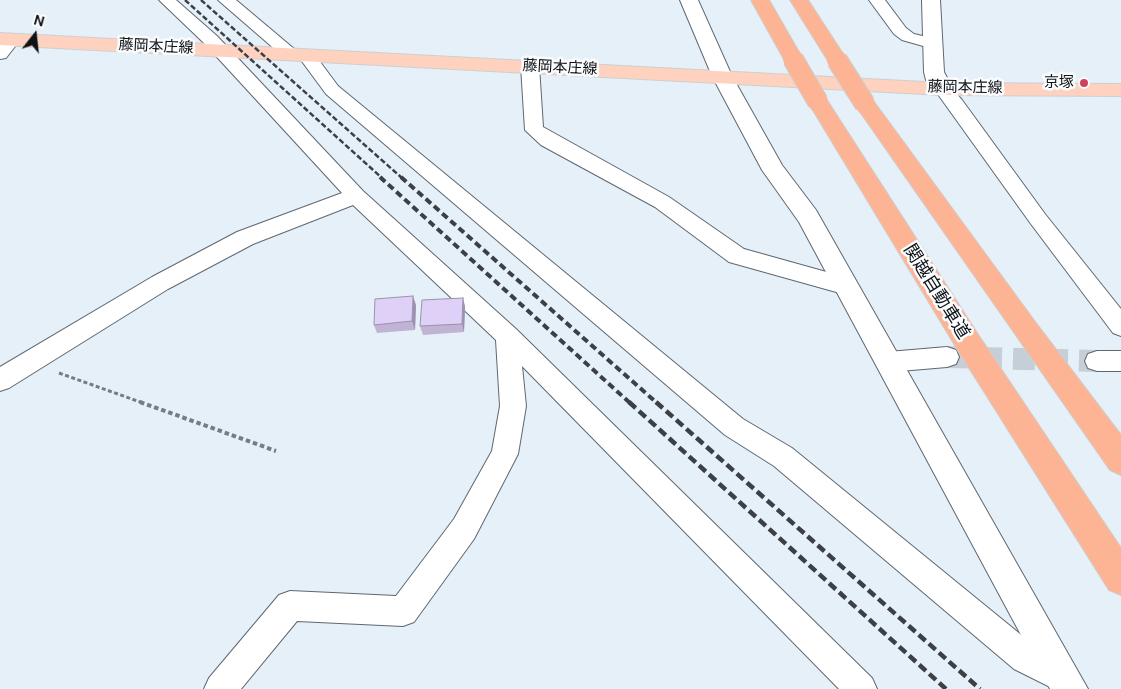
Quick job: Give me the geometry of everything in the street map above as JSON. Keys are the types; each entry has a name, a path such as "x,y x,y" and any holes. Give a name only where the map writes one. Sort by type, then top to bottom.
{"highway":[{"name":"関越自動車道","path":"760,0 818,102 969,344 1121,578"},
{"path":"799,0 865,104 1121,460"}],"main road":[{"name":"藤岡本庄線","path":"4,44 219,50 943,89 1121,90"}],"street":[{"path":"167,0 219,50 356,196 508,336 861,689"},
{"path":"226,0 298,54 332,90 727,421 783,457 1024,658 1067,683"},
{"path":"689,0 722,76 773,170 808,216 1067,683"},
{"path":"877,0 900,31 908,37 934,44"},
{"path":"931,0 936,80 956,104 1038,219 1121,326"},
{"path":"530,66 534,130 548,140 662,202 737,256 847,286"},
{"path":"0,380 160,283 245,238 356,196"},
{"path":"220,689 290,606 403,610 464,529 505,454 513,406 508,336"},
{"path":"888,362 947,357"},
{"path":"1097,361 1121,360"}],"path":[{"path":"30,362 276,451"}],"building":[{"path":"413,296 412,321 374,325 375,299"},
{"path":"463,298 462,324 420,326 422,300"}],"tunnel":[{"path":"947,357 1097,361"}],"railway":[{"path":"185,0 382,178"},
{"path":"201,0 402,178"},
{"path":"380,177 630,403"},
{"path":"401,177 657,403"},
{"path":"629,402 946,689"},
{"path":"656,402 980,689"}],"place":[{"name":"京塚","path":"1084,83"}]}
